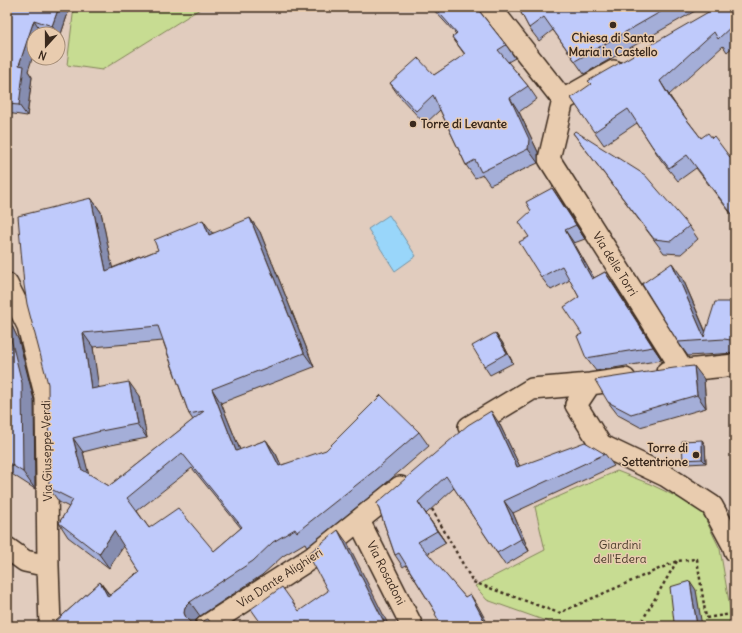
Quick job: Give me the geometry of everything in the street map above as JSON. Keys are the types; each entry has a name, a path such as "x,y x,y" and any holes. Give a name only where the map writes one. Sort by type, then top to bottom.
{"street":[{"path":"490,7 563,100 630,61"},
{"name":"Via delle Torri","path":"563,100 549,159 682,369"},
{"name":"Via Giuseppe Verdi","path":"7,284 28,326 46,398 50,626"},
{"path":"452,441 469,427 532,389 590,384 682,369 735,365"},
{"path":"590,384 576,405 601,445 666,476 712,506 735,551"},
{"name":"Via Dante Alighieri","path":"206,626 314,557 414,475"},
{"name":"Via Rosadoni","path":"359,521 412,626"},
{"path":"7,548 25,561 48,566"}],"path":[{"path":"432,509 473,582 559,613 677,561 697,559 706,618 731,614 735,617"},
{"path":"639,626 677,561"}],"green space":[{"path":"74,7 203,7 102,70 67,65"},
{"name":"Giardini dell'Edera","path":"617,471 650,484 700,508 720,549 731,614 729,626 560,626 487,600 475,586 545,550 535,507"}],"water":[{"path":"389,215 416,256 395,271 368,229"}],"building":[{"path":"9,7 59,7 52,26 34,20 32,26 26,26 26,44 19,65 24,66 19,105 7,104 7,48 9,32 7,31 7,9"},
{"path":"434,7 476,7 506,45 498,50 528,86 510,98 529,139 528,149 481,172 475,160 466,165 433,95 416,111 390,83 418,58 434,75 465,54 452,37 457,33"},
{"path":"518,7 669,7 575,61 544,17 529,28"},
{"path":"717,7 735,7 735,23 718,39 714,32 660,81 670,98 701,138 708,133 712,138 714,136 735,164 735,212 732,214 687,155 669,168 652,146 628,109 594,132 571,98 591,84 588,81"},
{"path":"575,131 645,175 689,226 671,241 654,239 573,133"},
{"path":"552,188 576,225 565,230 592,279 605,272 653,347 586,358 577,336 582,334 564,307 579,297 562,266 541,277 519,242 529,237 519,222 531,211 526,202"},
{"path":"91,198 106,271 158,250 154,240 203,220 209,235 250,218 304,353 212,389 236,451 266,440 279,466 326,450 381,395 419,432 374,471 297,532 295,529 273,542 253,561 190,602 185,607 184,613 190,622 196,624 208,619 213,626 57,626 54,623 100,582 108,597 140,572 114,531 99,554 59,523 73,500 49,488 48,384 27,304 18,216","holes":["158,326 189,414 204,411 109,486 81,469 73,438 137,424 129,382 91,389 83,333","182,453 242,527 214,551 178,508 149,528 127,498"]},
{"path":"672,263 704,337 715,302 735,302 735,344 731,340 724,339 678,342 642,284"},
{"path":"7,323 22,383 23,472 7,462"},
{"path":"495,333 507,353 484,366 472,346"},
{"path":"694,366 697,395 631,414 608,402 595,380 674,368"},
{"path":"491,411 517,467 585,442 605,454 504,501 521,539 497,553 446,476 418,502 437,531 418,542 465,597 470,594 487,626 442,626 435,614 436,613 399,553 395,555 377,503 468,425"},
{"path":"702,440 702,459 683,460 682,441"},
{"path":"338,530 386,626 263,626 251,609 282,587 299,611 328,591 308,554"},
{"path":"690,581 697,626 664,626 674,622 670,587"}],"place":[{"name":"Chiesa di Santa Maria in Castello","path":"613,25"},
{"name":"Torre di Levante","path":"413,124"},
{"name":"Torre di Settentrione","path":"696,455"}]}
